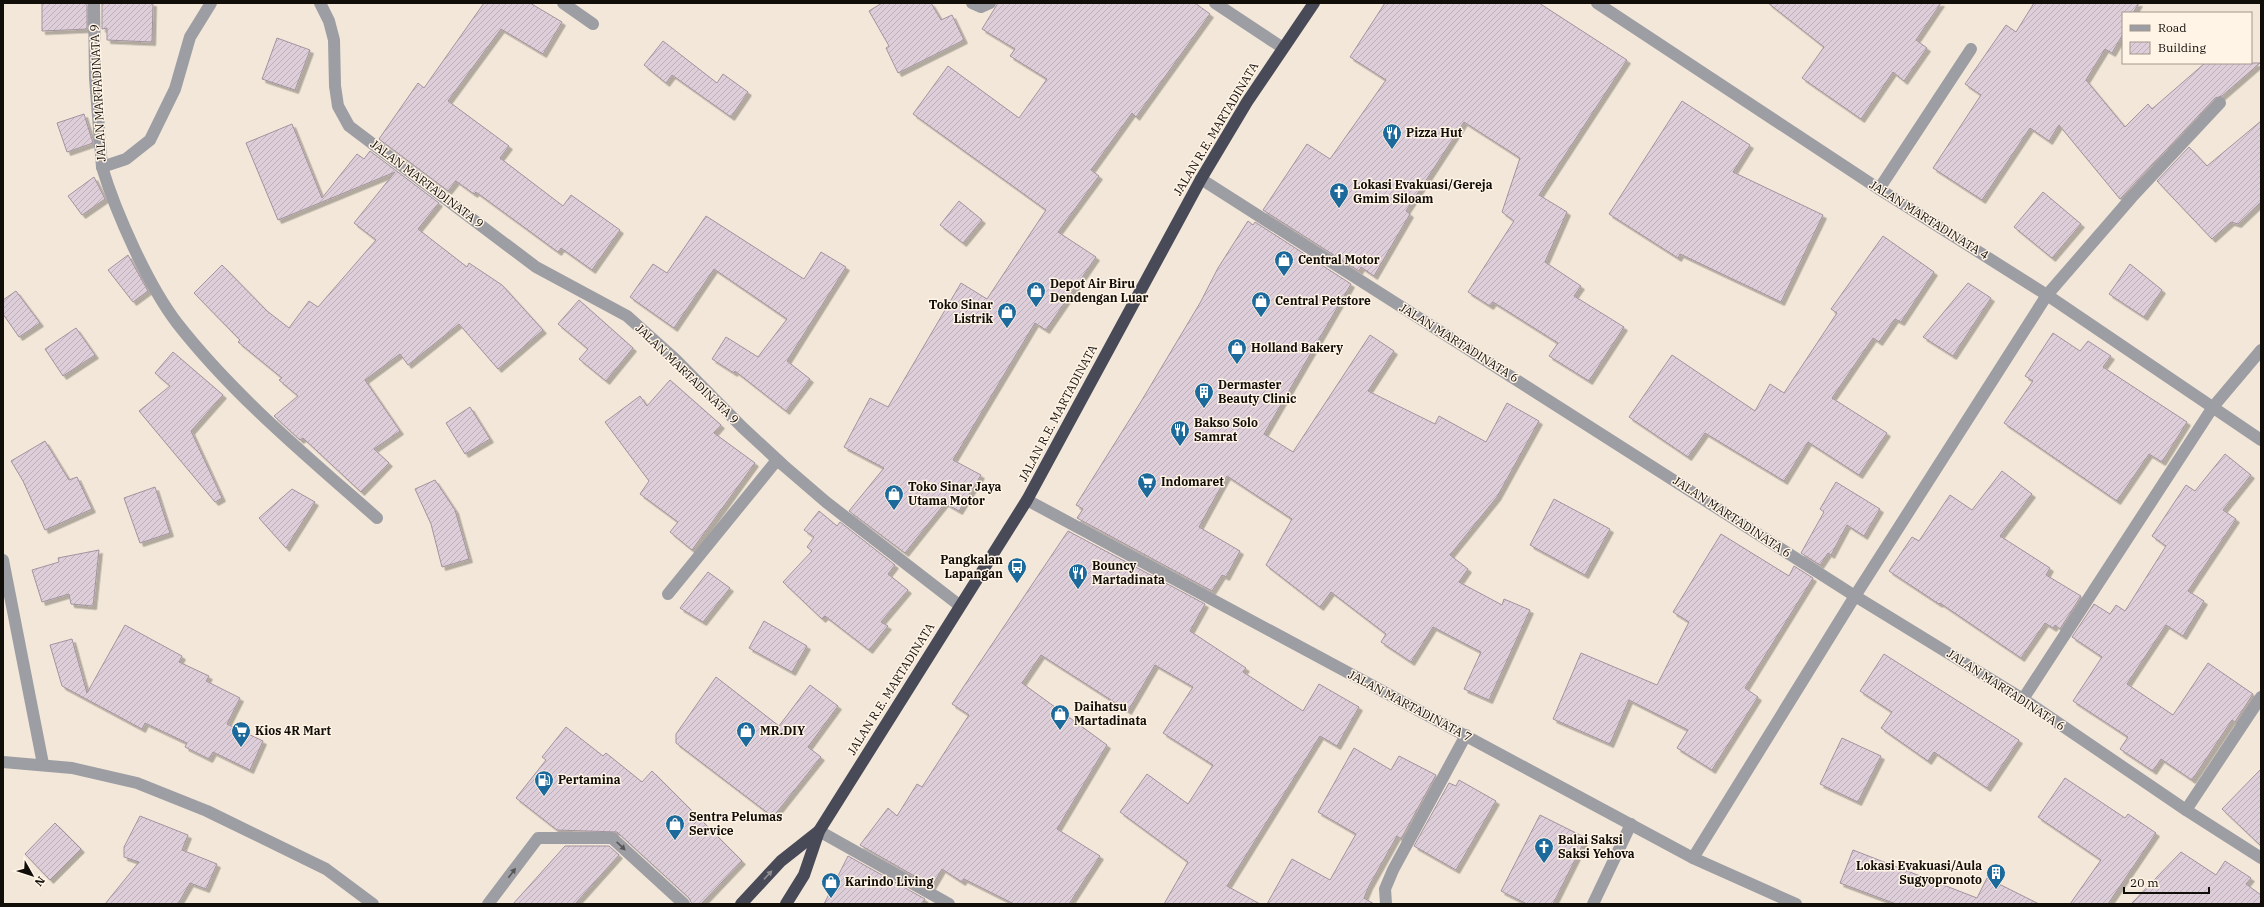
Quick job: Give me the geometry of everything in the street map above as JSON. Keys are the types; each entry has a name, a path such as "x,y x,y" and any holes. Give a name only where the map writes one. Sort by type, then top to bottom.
{"highway":[{"name":"JALAN R.E. MARTADINATA","path":"786,904 804,875 819,831 959,605 1027,500 1201,179 1247,102 1314,3"},
{"name":"JALAN R.E. MARTADINATA","path":"741,904 781,861 819,831"}],"street":[{"name":"JALAN MARTADINATA 9","path":"94,3 96,78 102,167 126,159 150,140 175,89 190,37 211,3"},
{"name":"JALAN MARTADINATA 9","path":"320,3 329,21 334,40 335,86 338,106 349,126 536,267 627,316 675,358 736,422 777,460 826,502 959,605"},
{"path":"563,3 592,24"},
{"path":"972,3 981,7 990,3"},
{"path":"1215,3 1283,48"},
{"name":"JALAN MARTADINATA 4","path":"1597,3 1879,189 2047,295 2261,440"},
{"path":"1879,189 1971,49"},
{"path":"1693,858 1855,596 2047,295 2132,197 2220,103"},
{"path":"102,167 110,191 150,279 177,322 232,384 257,409 377,518"},
{"name":"JALAN MARTADINATA 6","path":"1201,179 1855,596 2023,699 2186,810 2261,858"},
{"path":"2023,699 2213,407 2261,350"},
{"path":"668,594 777,460"},
{"name":"JALAN MARTADINATA 7","path":"1027,500 1693,858 1796,904"},
{"path":"3,560 43,764"},
{"path":"2186,810 2261,697"},
{"path":"1386,904 1384,889 1466,735"},
{"path":"3,762 43,764 72,768 137,783 207,811 326,869 373,904"},
{"path":"1593,904 1631,824"},
{"path":"819,831 949,904"},
{"path":"488,904 538,838 612,838 684,904"}],"building":[{"path":"42,3 87,3 87,29 42,31"},
{"path":"102,3 153,3 152,42 107,40 107,28 102,29"},
{"path":"484,3 530,3 562,22 543,54 501,29 448,101 509,146 500,158 563,206 571,195 620,230 592,270 561,248 558,252 476,192 474,194 456,181 448,191 379,139 418,83 424,88"},
{"path":"882,3 931,3 941,20 952,15 964,40 898,73 886,48 889,46 869,11"},
{"path":"998,3 1195,3 1210,14 1136,117 1132,113 1091,170 1099,176 1058,232 1096,257 1046,330 1035,323 953,460 981,475 959,511 945,503 905,553 849,511 884,468 844,447 870,398 888,407 961,283 987,299 1046,210 913,114 948,66 1019,118 1047,79 1010,56 1015,49 982,29"},
{"path":"1385,3 1539,3 1627,60 1539,195 1567,212 1545,262 1581,286 1574,296 1624,327 1589,381 1549,356 1558,343 1493,302 1490,306 1468,292 1514,221 1502,212 1520,158 1464,122 1406,211 1410,214 1374,276 1361,267 1359,271 1263,210 1307,144 1330,159 1386,80 1350,57"},
{"path":"1768,3 1941,3 1916,40 1927,48 1904,81 1893,72 1861,119 1802,78 1824,47"},
{"path":"2034,3 2139,3 2134,12 2122,12 2122,36 2112,53 2105,49 2086,80 2125,127 2148,104 2152,109 2204,64 2260,63 2222,96 2215,98 2120,199 2059,125 2049,141 2030,128 1982,200 1933,168 1981,95 1965,84 2006,25 2016,32"},
{"path":"277,38 310,50 295,90 262,79"},
{"path":"663,41 717,83 723,74 748,92 731,117 672,75 666,83 644,65"},
{"path":"1682,101 1750,145 1733,172 1823,215 1781,302 1680,254 1678,258 1609,214"},
{"path":"84,114 93,143 67,152 57,123"},
{"path":"2261,121 2261,202 2238,224 2231,222 2212,239 2157,181 2189,147 2207,166"},
{"path":"292,124 322,198 357,154 364,159 370,151 439,203 418,229 467,267 469,263 502,285 543,330 498,369 459,324 408,365 400,354 365,380 400,431 374,449 389,463 361,492 303,438 300,440 274,416 298,396 279,380 282,378 238,342 240,340 194,293 222,265 267,311 289,328 309,301 318,307 376,240 354,223 395,172 278,220 246,143"},
{"path":"94,177 105,199 82,215 68,196"},
{"path":"2043,192 2081,224 2052,258 2014,227"},
{"path":"959,201 982,220 963,243 940,225"},
{"path":"706,216 804,279 821,252 846,267 787,361 810,379 786,411 735,371 734,373 712,359 726,337 758,357 787,319 714,269 674,328 630,297 653,264 667,273"},
{"path":"1248,221 1253,225 1255,222 1351,284 1264,434 1293,452 1370,335 1394,351 1368,391 1435,424 1439,416 1486,442 1507,403 1539,421 1497,497 1450,555 1468,569 1459,582 1502,605 1504,599 1530,610 1489,700 1464,689 1481,652 1433,627 1411,662 1381,642 1386,634 1331,592 1320,607 1266,565 1292,519 1227,476 1199,527 1240,551 1226,577 1222,575 1212,591 1077,518 1083,509 1076,505 1142,400 1200,303 1218,268"},
{"path":"1883,236 1934,272 1901,322 1895,319 1879,342 1873,338 1832,398 1887,433 1859,475 1808,442 1784,481 1705,433 1688,457 1629,417 1672,355 1755,411 1770,384 1784,393 1837,313 1831,309"},
{"path":"128,255 148,291 133,302 108,270"},
{"path":"2130,264 2162,290 2144,317 2109,294"},
{"path":"1968,283 1991,298 1953,356 1923,337"},
{"path":"16,291 40,323 19,337 3,314 3,300"},
{"path":"579,300 633,348 606,381 579,359 588,349 558,324"},
{"path":"76,328 95,355 63,376 45,349"},
{"path":"2053,333 2080,351 2088,341 2111,356 2103,367 2187,422 2162,462 2149,454 2117,501 2004,423 2033,381 2025,376"},
{"path":"173,352 223,395 191,431 222,498 215,502 139,411 170,386 155,373"},
{"path":"670,380 721,425 714,433 755,463 692,550 670,532 678,522 640,494 649,481 605,422 640,396 647,406"},
{"path":"470,407 490,439 465,454 446,423"},
{"path":"45,441 69,480 77,477 92,509 45,530 23,481 11,461"},
{"path":"2225,454 2251,475 2223,510 2236,519 2188,591 2204,601 2183,636 2166,625 2127,684 2173,715 2208,663 2253,694 2235,722 2232,720 2192,780 2161,759 2153,771 2120,749 2128,737 2073,701 2102,657 2072,637 2094,604 2110,614 2116,605 2125,611 2166,546 2152,536 2186,485 2195,491"},
{"path":"2002,471 2032,494 2000,536 2050,568 2046,575 2081,596 2060,629 2055,625 2053,628 2045,623 2021,658 1940,603 1939,604 1889,571 1912,537 1919,541 1950,495 1972,510"},
{"path":"435,480 455,510 469,559 442,567 431,524 415,489"},
{"path":"1836,482 1880,509 1864,536 1847,525 1831,555 1828,553 1820,565 1801,553 1824,512 1820,509"},
{"path":"155,487 170,533 140,543 124,498"},
{"path":"292,489 315,502 286,548 259,518"},
{"path":"1554,499 1610,529 1585,575 1530,545"},
{"path":"819,511 837,526 840,522 895,565 888,574 908,590 881,622 888,626 869,650 825,616 822,619 783,582 812,551 807,547 814,537 804,530"},
{"path":"1068,531 1205,604 1190,631 1246,668 1243,672 1303,711 1319,684 1359,707 1337,746 1320,736 1227,886 1260,904 1164,904 1188,862 1120,812 1147,774 1188,804 1213,765 1163,733 1193,687 1155,665 1128,711 1041,655 1022,683 1107,745 1057,829 1100,856 1069,904 1014,904 964,879 962,882 942,869 932,886 860,845 888,808 897,816 917,784 922,787 969,715 952,704"},
{"path":"1721,534 1789,576 1794,566 1813,578 1745,688 1758,697 1712,770 1677,748 1688,730 1629,700 1610,744 1553,719 1581,653 1657,685 1689,622 1673,612"},
{"path":"99,550 93,606 71,604 69,594 42,602 32,570 59,562 58,558"},
{"path":"708,572 730,588 703,622 680,608"},
{"path":"764,621 807,646 792,672 749,648"},
{"path":"125,625 182,656 179,662 209,676 206,681 240,698 227,724 263,741 250,770 213,752 209,759 185,747 187,743 145,723 142,729 62,686 50,645 72,639 87,693"},
{"path":"1884,654 2019,740 1987,788 1934,752 1928,761 1881,728 1892,712 1860,691"},
{"name":"MR.DIY","path":"716,677 779,726 810,685 838,706 808,747 821,757 773,817 676,743 676,734"},
{"path":"566,727 603,756 606,753 642,782 652,771 742,861 701,904 692,904 689,898 617,832 557,830 516,798 546,760 542,757"},
{"path":"1842,738 1881,756 1858,802 1820,784"},
{"path":"1354,748 1391,770 1399,756 1436,775 1401,839 1397,836 1369,886 1364,898 1374,904 1267,904 1292,859 1330,880 1356,834 1318,812"},
{"path":"2261,769 2261,846 2222,809"},
{"path":"2065,778 2125,818 2128,814 2156,833 2108,904 2070,904 2101,860 2038,817"},
{"path":"1459,780 1496,801 1456,870 1414,846 1449,783 1456,786"},
{"name":"Balai Saksi Saksi Yehova","path":"1540,815 1586,838 1553,904 1527,904 1501,891"},
{"path":"140,816 188,835 182,850 217,864 206,889 190,883 178,904 105,904 139,862 124,857 124,847"},
{"path":"55,823 81,849 50,880 25,854"},
{"path":"565,846 609,846 619,855 575,904 513,904"},
{"path":"1853,850 1977,898 1987,878 2039,904 1896,904 1840,883"},
{"path":"2181,852 2216,875 2225,861 2251,878 2246,884 2261,895 2261,904 2131,904"},
{"path":"848,856 925,899 922,904 824,904"}],"place":[{"name":"Pizza Hut","path":"1392,150"},
{"name":"Lokasi Evakuasi/Gereja Gmim Siloam","path":"1339,209"},
{"name":"Central Motor","path":"1284,277"},
{"name":"Depot Air Biru Dendengan Luar","path":"1036,308"},
{"name":"Central Petstore","path":"1261,318"},
{"name":"Toko Sinar Listrik","path":"1007,329"},
{"name":"Holland Bakery","path":"1237,365"},
{"name":"Dermaster Beauty Clinic","path":"1204,409"},
{"name":"Bakso Solo Samrat","path":"1180,447"},
{"name":"Indomaret","path":"1147,499"},
{"name":"Toko Sinar Jaya Utama Motor","path":"894,511"},
{"name":"Pangkalan Lapangan","path":"1017,584"},
{"name":"Bouncy Martadinata","path":"1078,590"},
{"name":"Daihatsu Martadinata","path":"1060,731"},
{"name":"Kios 4R Mart","path":"241,748"},
{"name":"MR.DIY","path":"746,748"},
{"name":"Pertamina","path":"544,797"},
{"name":"Sentra Pelumas Service","path":"675,841"},
{"name":"Balai Saksi Saksi Yehova","path":"1544,864"},
{"name":"Lokasi Evakuasi/Aula Sugyopronoto","path":"1996,890"},
{"name":"Karindo Living","path":"831,899"}]}
